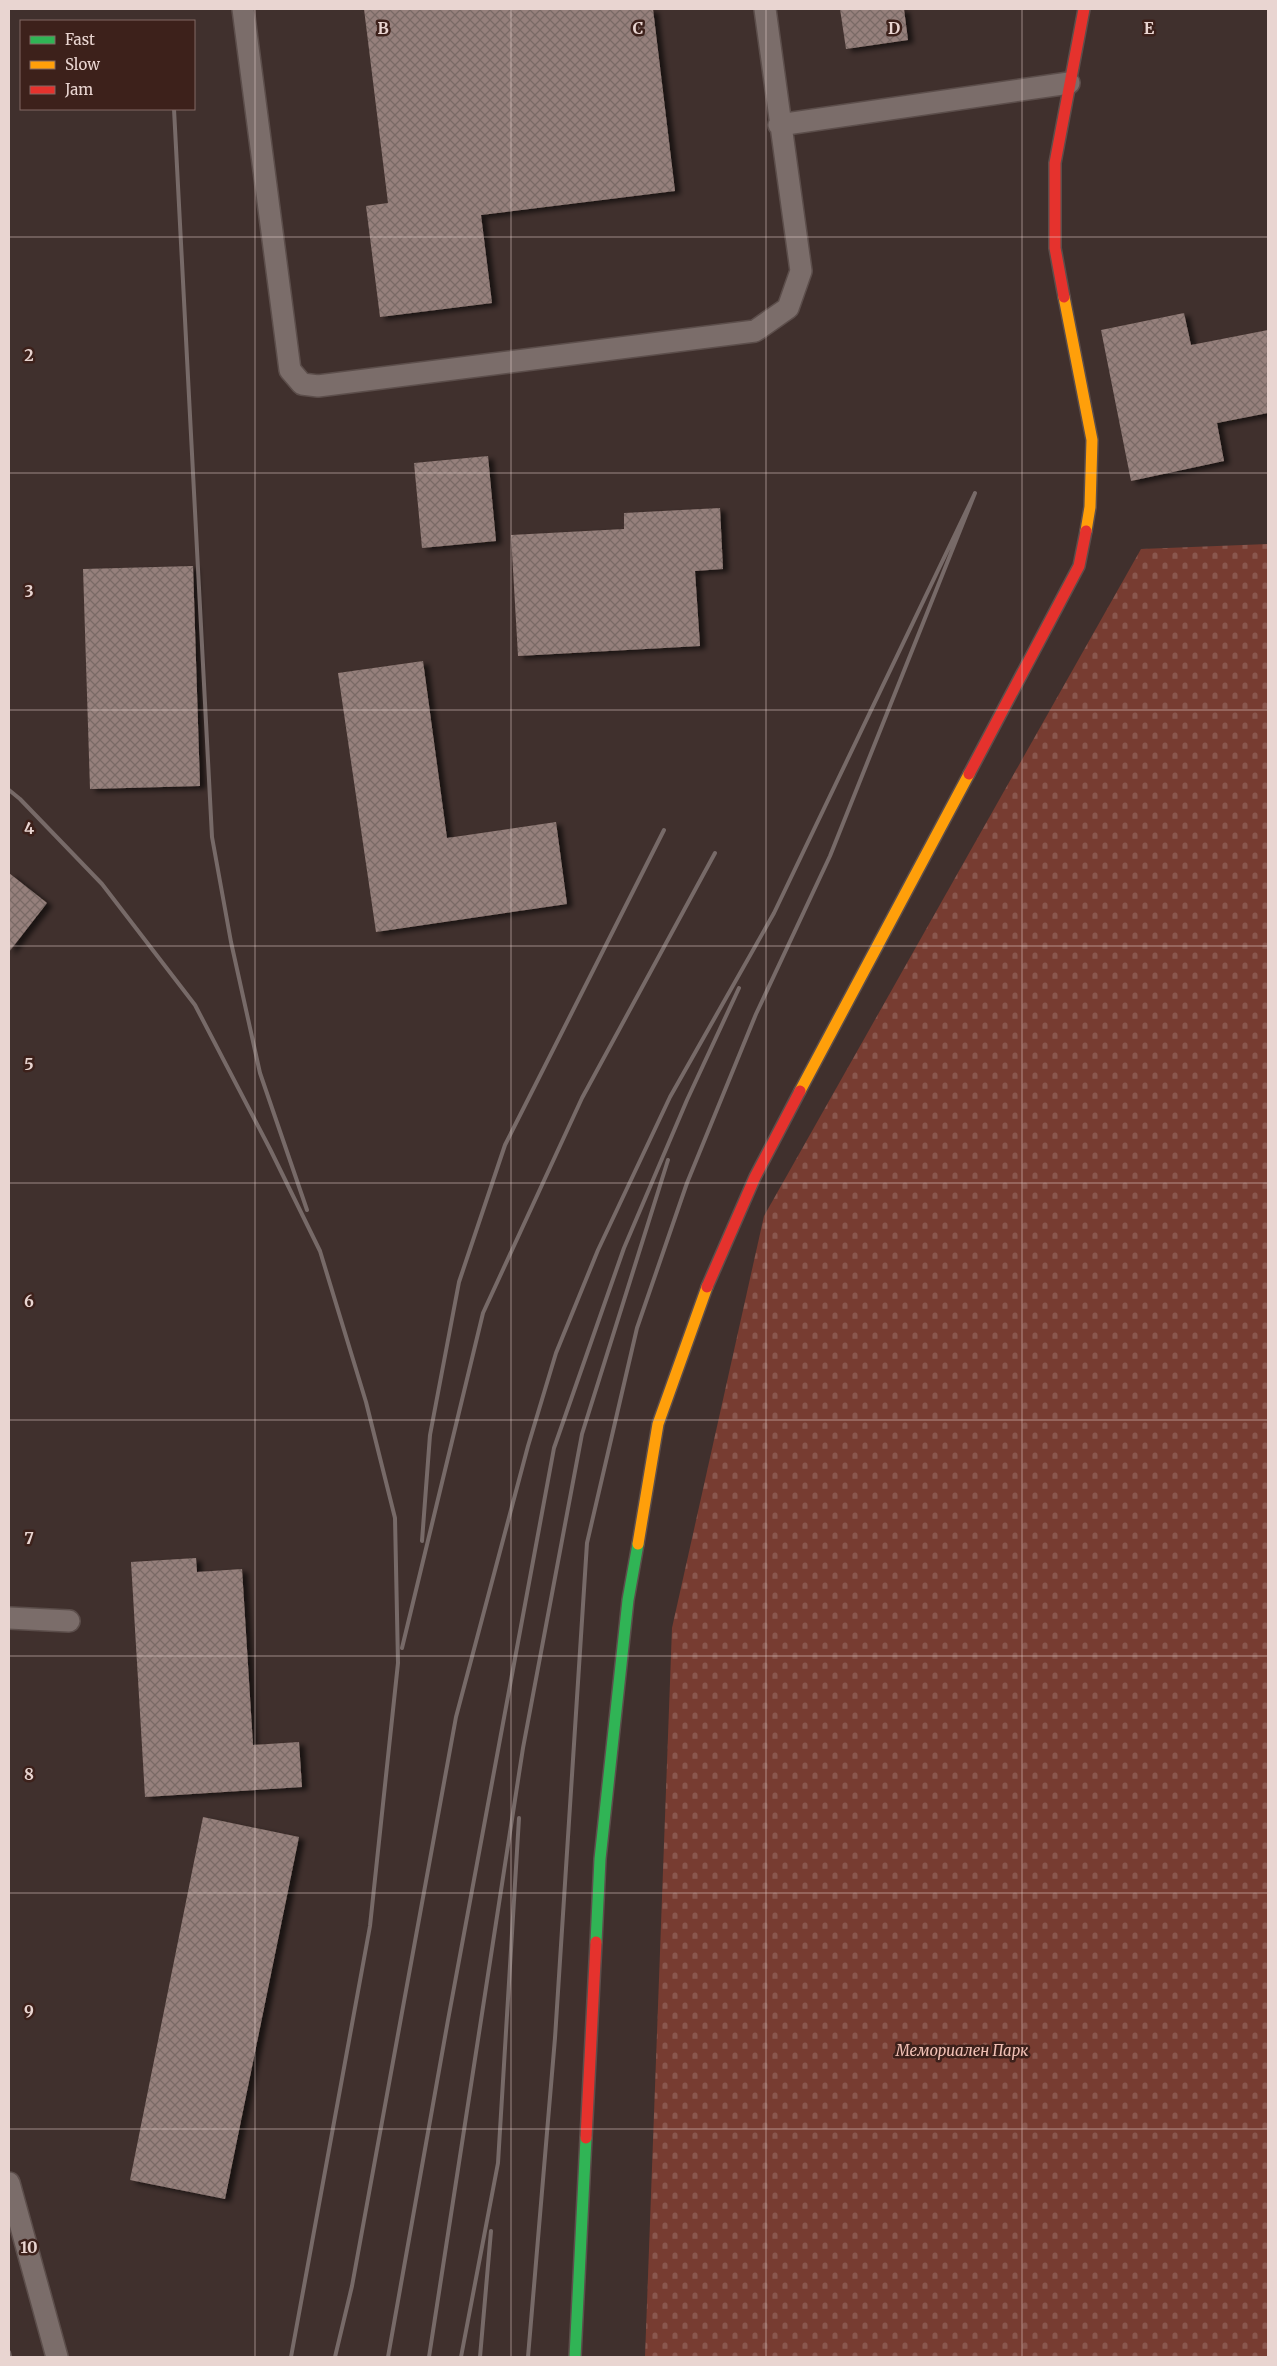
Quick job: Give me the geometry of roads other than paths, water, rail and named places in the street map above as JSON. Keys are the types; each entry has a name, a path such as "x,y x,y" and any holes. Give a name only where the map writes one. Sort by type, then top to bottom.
{"street":[{"path":"575,2357 600,1859 628,1600 658,1424 704,1295 755,1177 1079,566 1090,507 1092,440 1055,248 1055,163 1084,9"}],"lane":[{"path":"243,9 290,370 302,384 318,386 755,330 788,308 801,271 765,9"},
{"path":"780,125 1069,83"},
{"path":"9,1618 69,1621"},
{"path":"9,2183 57,2357"}],"railway":[{"path":"174,110 212,837 231,942 260,1073 307,1210"},
{"path":"335,2357 352,2286 456,1717 528,1446 556,1353 598,1250 670,1097 774,913 975,493 830,856 756,1014 687,1183 637,1328 587,1543 555,2038 528,2357"},
{"path":"9,790 102,884 195,1005 270,1149 320,1251 366,1402 395,1518 398,1663 370,1926 291,2357"},
{"path":"422,1541 430,1435 459,1282 505,1145 664,830"},
{"path":"402,1648 483,1313 582,1098 715,853"},
{"path":"388,2357 448,2020 554,1448 624,1248 687,1100 739,988"},
{"path":"429,2357 523,1748 582,1434 668,1160"},
{"path":"461,2357 498,2163 519,1818"},
{"path":"480,2357 491,2231"},
{"path":"9,2352 10,2357"}],"park label":[{"name":"Мемориален Парк","path":"962,2051"}]}
